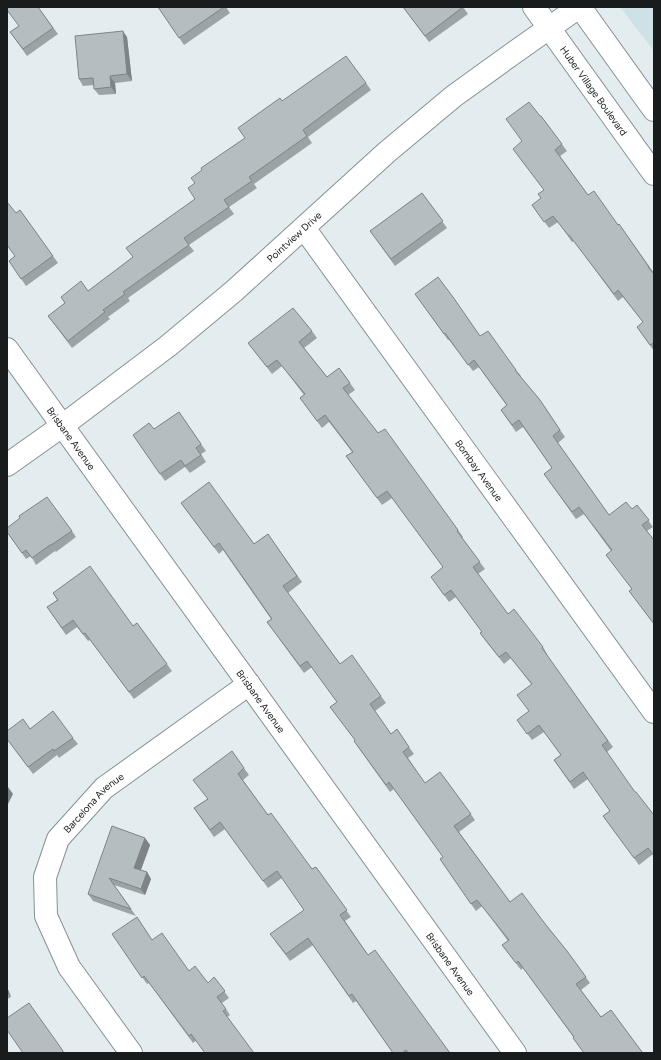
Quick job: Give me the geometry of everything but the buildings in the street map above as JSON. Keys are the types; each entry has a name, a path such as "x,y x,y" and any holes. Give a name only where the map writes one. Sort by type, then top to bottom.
{"street":[{"name":"Huber Village Boulevard","path":"534,7 654,174"},
{"name":"Pointview Drive","path":"7,465 62,426 168,346 234,291 387,152 454,96 580,7"},
{"path":"580,7 654,110"},
{"name":"Bombay Avenue","path":"304,228 654,712"},
{"name":"Brisbane Avenue","path":"7,349 515,1053"},
{"name":"Barcelona Avenue","path":"131,1053 69,967 46,916 45,876 58,839 104,788 249,684"}],"shaded area":[{"path":"620,7 654,7 654,51"}]}
